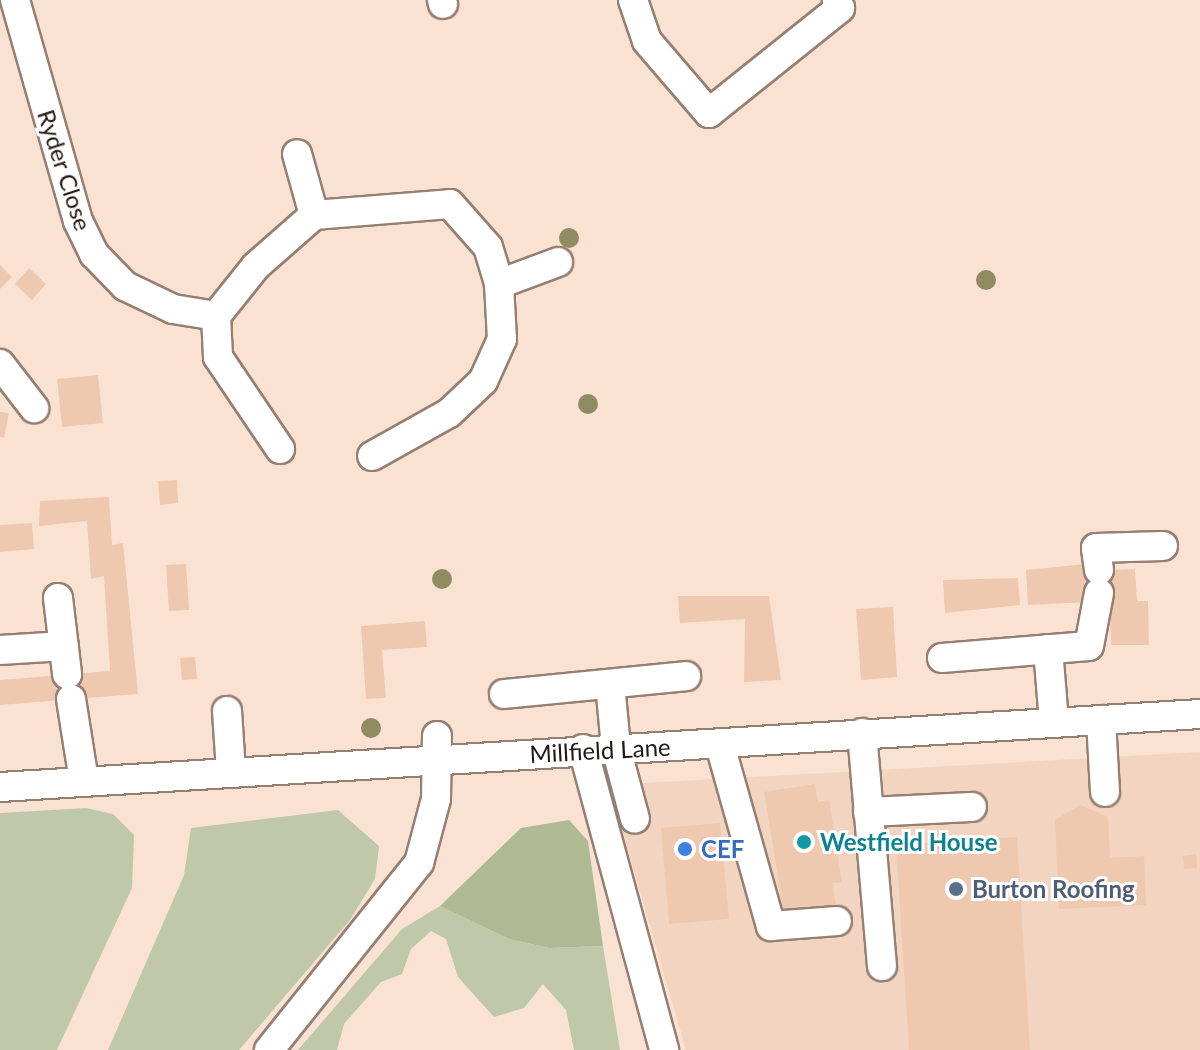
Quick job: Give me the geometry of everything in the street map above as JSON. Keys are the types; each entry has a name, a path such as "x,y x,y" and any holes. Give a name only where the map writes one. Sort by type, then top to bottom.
{"street":[{"name":"Ryder Close","path":"15,0 78,221 94,254 125,286 173,309 216,316"},
{"path":"633,0 647,41 709,113 839,4"},
{"path":"297,154 314,215"},
{"path":"280,449 218,357 216,316 256,266 314,215 450,204 488,247 499,284 502,339 483,381 449,413 372,456"},
{"path":"499,284 558,262"},
{"path":"0,364 34,408"},
{"path":"942,658 1089,646 1099,582 1096,548 1163,546"},
{"path":"58,598 84,781"},
{"path":"0,650 64,646"},
{"path":"1048,649 1054,722"},
{"path":"504,694 686,676"},
{"path":"610,684 616,748 635,819"},
{"path":"227,711 231,772"},
{"name":"Millfield Lane","path":"0,787 231,772 437,747 583,749 720,745 862,733 1200,714"},
{"path":"1101,720 1105,792"},
{"path":"862,733 882,966"},
{"path":"720,745 771,926 837,921"},
{"path":"269,1050 419,863 436,799 437,747"},
{"path":"583,749 664,1050"},
{"path":"868,812 972,807"}],"shaded area":[{"path":"1200,752 1200,1050 686,1050 609,785"}],"green space":[{"path":"86,808 113,814 134,835 132,888 57,1050 0,1050 0,813"},
{"path":"338,810 379,846 375,879 350,920 239,1050 108,1050 184,875 191,828"},
{"path":"569,820 588,841 603,946 549,948 509,939 440,906 521,828"},
{"path":"440,906 509,939 549,948 603,946 620,1050 574,1050 566,1010 543,984 524,1008 494,1017 458,977 446,939 431,931 411,949 402,974 381,982 344,1024 337,1050 298,1050 402,929"}],"building":[{"path":"0,265 12,277 0,289"},
{"path":"29,268 46,284 32,300 15,284"},
{"path":"98,375 103,423 62,427 57,379"},
{"path":"0,412 9,413 4,438 0,437"},
{"path":"177,480 178,503 160,505 158,481"},
{"path":"109,497 112,545 123,543 138,694 0,705 0,680 110,671 104,576 91,579 87,521 39,526 40,501"},
{"path":"32,523 34,549 0,552 0,525"},
{"path":"186,564 189,610 169,611 166,565"},
{"path":"1085,564 1085,571 1135,569 1137,601 1148,601 1149,645 1111,645 1110,592 1088,602 1028,605 1026,570"},
{"path":"1018,578 1020,605 945,613 943,580"},
{"path":"678,596 769,596 781,680 744,682 745,619 680,623"},
{"path":"893,607 897,677 861,680 856,609"},
{"path":"425,621 427,647 382,650 386,698 366,699 361,626"},
{"path":"195,657 197,679 182,680 180,658"},
{"name":"Westfield House","path":"815,784 818,802 829,800 842,882 832,883 836,905 784,913 764,792"},
{"path":"1080,805 1108,817 1110,858 1144,856 1146,905 1059,909 1055,820"},
{"path":"720,823 729,919 669,924 661,828"},
{"path":"1017,837 1030,1050 909,1050 896,845"},
{"path":"1196,854 1197,868 1184,869 1183,856"}],"place":[{"name":"Westfield House","path":"804,842"},
{"name":"CEF","path":"685,849"},
{"name":"Burton Roofing","path":"956,889"}]}
